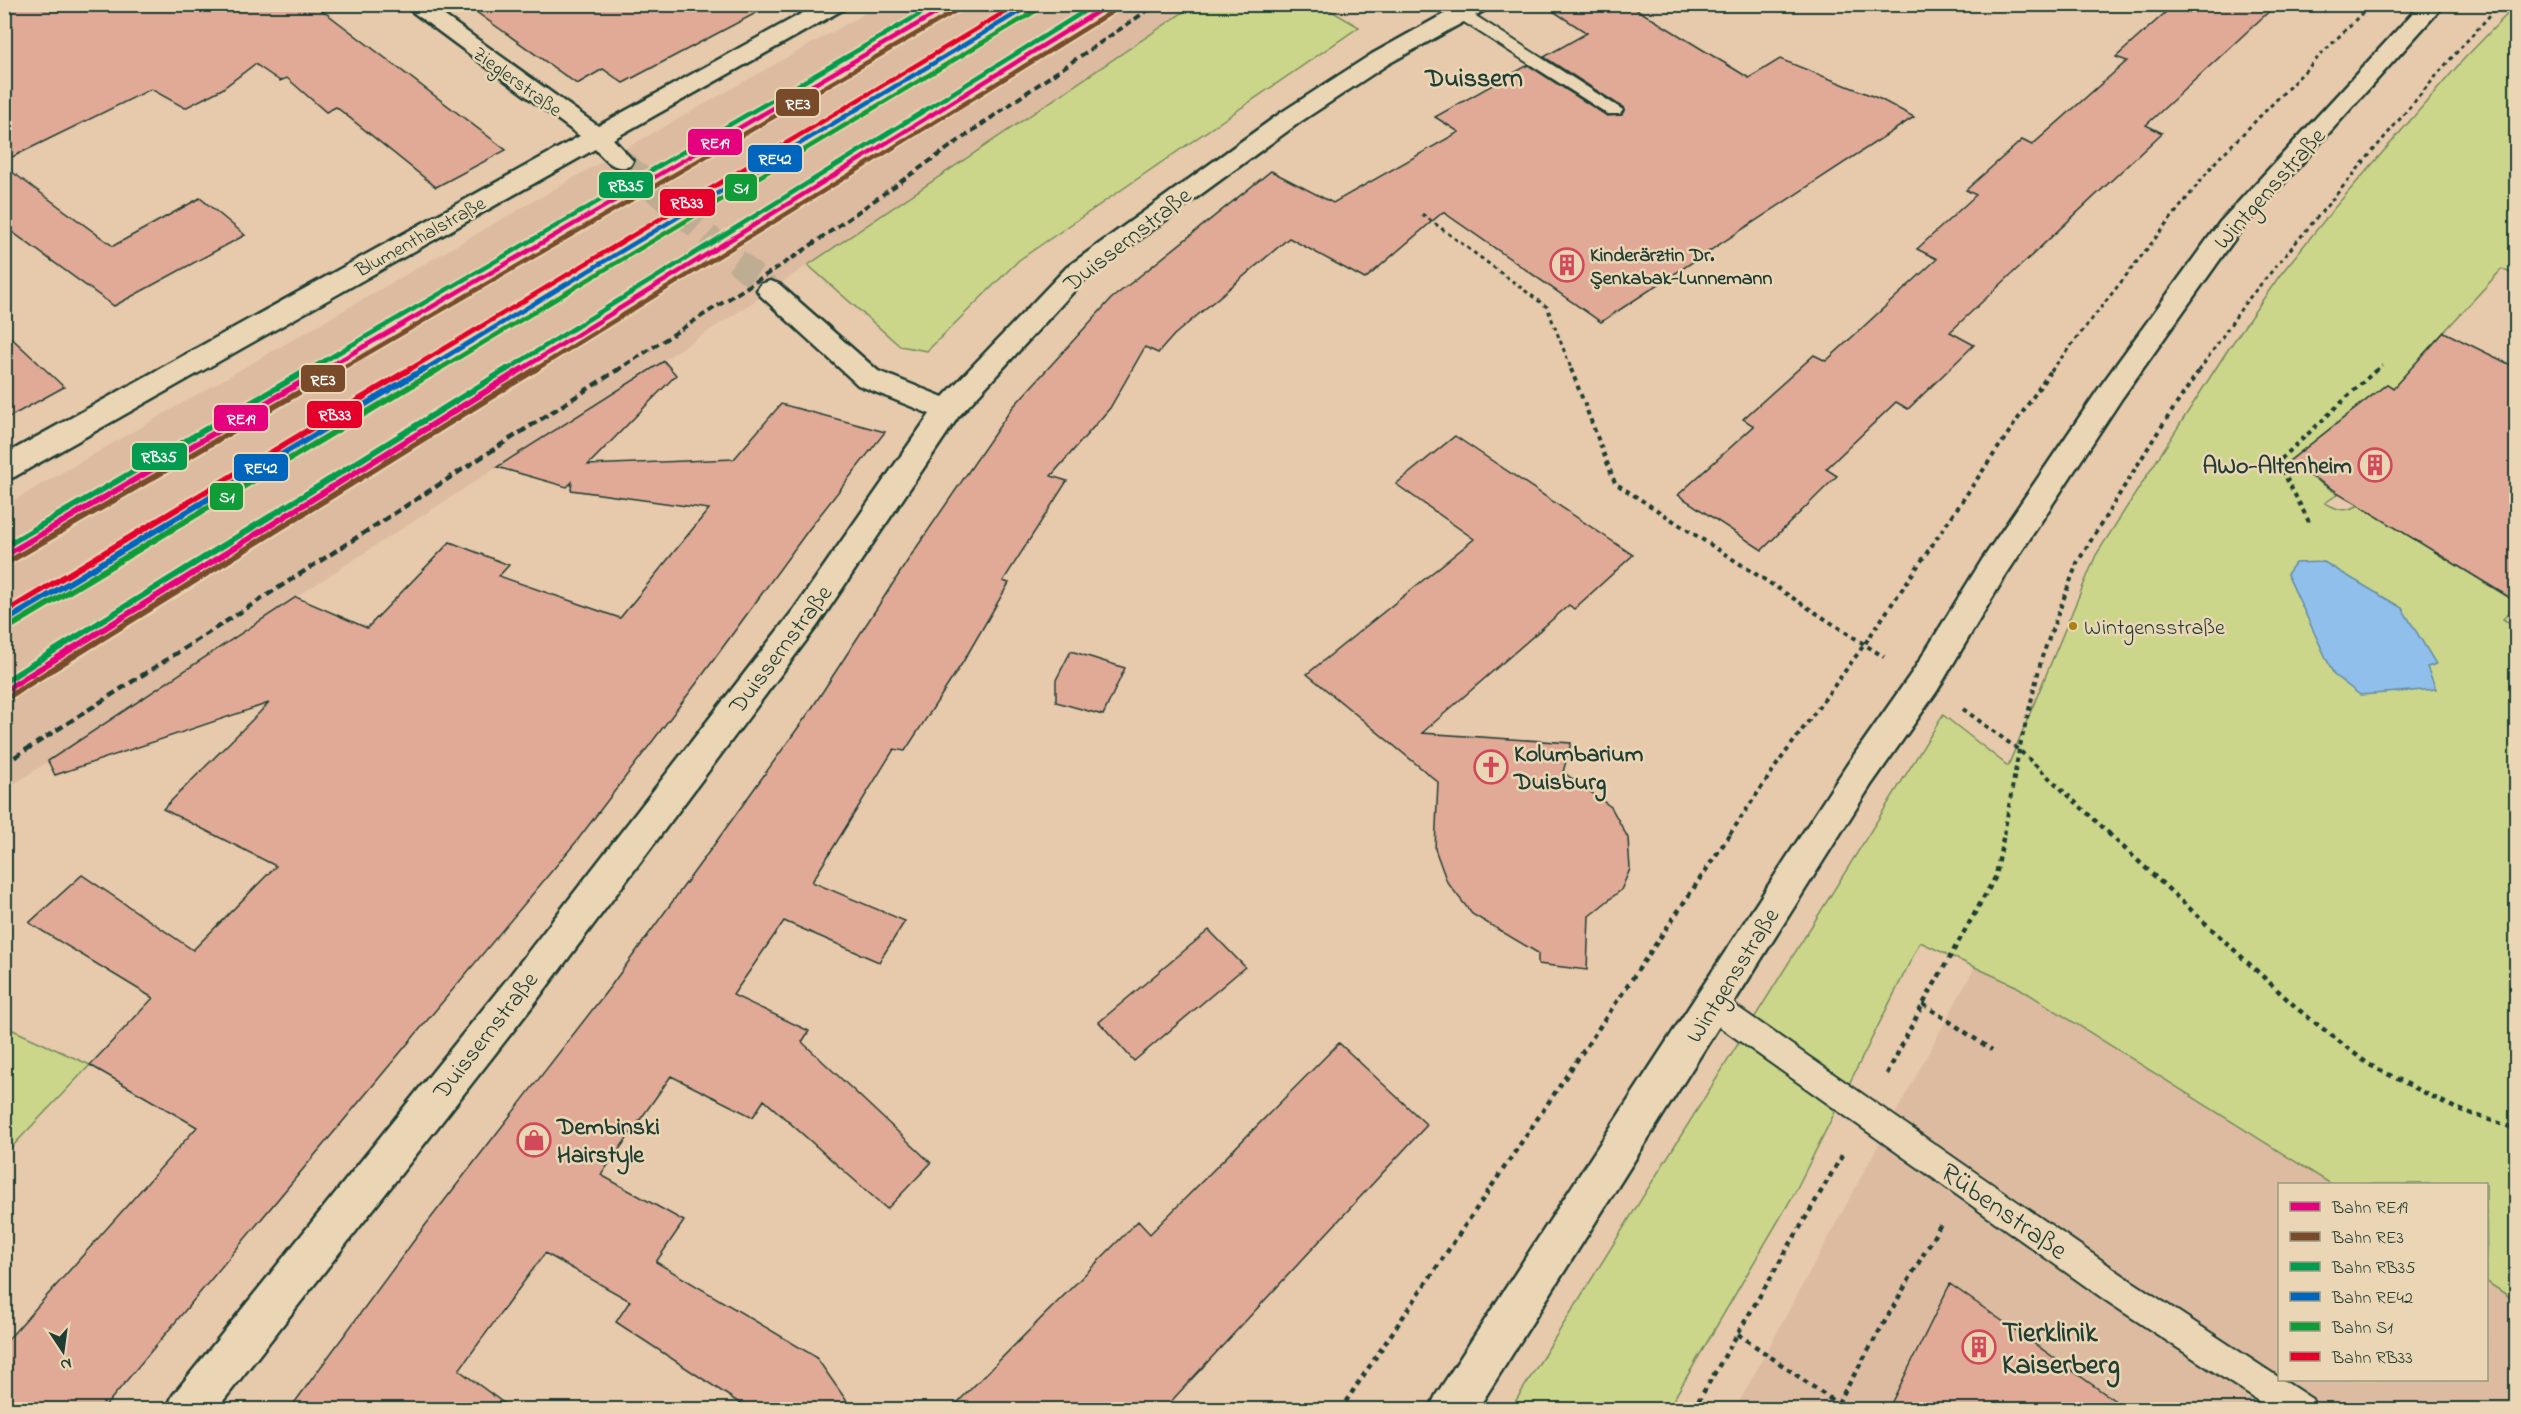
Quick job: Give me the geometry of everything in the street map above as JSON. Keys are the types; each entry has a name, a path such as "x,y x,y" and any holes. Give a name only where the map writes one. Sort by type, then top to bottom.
{"street":[{"name":"Zieglerstraße","path":"412,4 597,137 621,160"},
{"name":"Blumenthalstraße","path":"4,469 836,4"},
{"name":"Wintgensstraße","path":"1451,1410 1713,1006 1859,775 1924,681 1993,569 2112,391 2229,228 2434,4"},
{"name":"Duissernstraße","path":"188,1410 520,991 806,617 948,410 1076,273 1291,117 1380,59 1471,9"},
{"path":"770,291 867,378 948,410"}],"lane":[{"path":"1471,9 1614,110"},
{"name":"Rübenstraße","path":"1713,1006 2119,1291 2301,1410"}],"path":[{"path":"1340,1410 1778,763 1864,645 2057,362 2210,169 2371,4"},
{"path":"1693,1410 1868,1113 1923,1004 1996,876 2019,750 2042,657 2077,563 2156,435 2244,303 2446,63 2500,4"},
{"path":"1422,214 1547,307 1615,483 1864,645 1924,681 2019,750 2299,1010 2368,1064 2455,1108 2517,1129"},
{"path":"2309,522 2278,462 2382,365"},
{"path":"1923,1004 1992,1050"},
{"path":"1838,1403 1965,1182"},
{"path":"1738,1334 1846,1410"}],"shaded area":[{"path":"880,5 1194,5 738,312 296,597 5,790 4,506 584,172"},
{"path":"1975,967 2016,986 2329,1183 2278,1183 2278,1381 2488,1381 2488,1283 2516,1301 2516,1409 1735,1410"}],"green space":[{"path":"1194,5 1321,5 1359,27 1019,260 927,351 900,346 808,265"},
{"path":"2516,5 2516,276 2502,269 2419,359 2441,416 2387,384 2288,462 2338,494 2325,503 2342,510 2359,505 2516,602 2516,606 2503,619 2516,627 2516,1301 2488,1283 2488,1183 2329,1183 2016,986 1920,942 1794,1194 1668,1409 1510,1410 1943,715 2008,766 2096,555 2225,354 2280,275 2336,206 2462,61"},
{"path":"4,1026 90,1065 5,1154 4,1154"}],"water":[{"path":"2324,562 2402,608 2436,664 2427,667 2436,689 2360,695 2334,675 2287,574 2295,563"}],"building":[{"path":"4,4 314,4 506,150 436,187 336,107 326,112 287,78 280,81 255,64 222,89 185,108 151,89 4,161"},
{"path":"465,4 773,4 623,83 603,69 577,84"},
{"path":"1542,4 1628,4 1749,78 1780,59 1880,99 1914,117 1601,322 1443,212 1365,279 1289,238 1174,335 1158,353 1145,347 1110,408 1051,476 1067,481 1003,581 1009,583 963,662 905,751 894,749 812,882 905,921 879,962 784,921 733,995 809,1031 802,1042 931,1163 887,1209 764,1100 753,1117 671,1076 601,1175 684,1221 656,1262 816,1357 853,1410 750,1410 616,1322 630,1301 545,1253 459,1370 513,1410 289,1410 424,1227 610,987 716,842 810,711 912,554 1012,408 1111,299 1271,171 1333,203 1459,132 1435,117 1528,65 1607,116 1622,115 1624,108 1544,57 1587,33"},
{"path":"2175,4 2277,4 2146,125 2162,133 1950,332 1974,345 1908,409 1896,402 1826,469 1837,476 1762,550 1678,495 1754,426 1743,419 1814,355 1826,361 1937,259 1917,249 1976,195 1966,190 2022,140 2032,145 2127,61 2116,57"},
{"path":"4,166 113,246 200,198 245,235 114,306 4,226"},
{"path":"4,331 64,387 4,420"},
{"name":"AWo-Altenheim","path":"2444,332 2517,368 2517,602 2288,462 2387,384 2393,388"},
{"path":"664,361 676,375 588,465 734,459 781,404 885,432 809,529 696,684 576,842 102,1410 4,1410 4,1344 197,1127 90,1065 153,998 29,923 82,875 193,950 276,866 163,809 269,703 55,775 48,761 296,597 367,628 450,542 509,565 499,576 620,618 709,509 571,490 572,482 567,487 497,467"},
{"name":"Kolumbarium Duisburg","path":"1455,436 1633,555 1574,609 1569,605 1422,733 1571,743 1563,772 1611,807 1628,838 1630,869 1621,890 1589,916 1587,970 1538,964 1538,953 1472,914 1447,882 1435,849 1438,782 1307,674 1474,539 1396,484"},
{"path":"1071,651 1125,668 1103,715 1056,702 1056,680"},
{"path":"1209,930 1245,967 1134,1061 1099,1022"},
{"path":"1339,1043 1427,1125 1163,1410 950,1410 1138,1221 1150,1234"},
{"name":"Tierklinik Kaiserberg","path":"1950,1284 2128,1410 1888,1410"}],"tunnel":[{"path":"621,161 770,290"}],"railway":[{"path":"616,371 797,255 1029,91 1157,4"},
{"path":"4,764 619,369"}],"rail line":[{"name":"RB35","path":"4,547 937,4"},
{"name":"RE19","path":"4,556 952,4"},
{"name":"RB33","path":"4,613 1018,4"},
{"name":"RE42","path":"4,622 1032,4"},
{"name":"RB35","path":"4,682 1096,4"},
{"name":"RE19","path":"4,691 1110,4"},
{"name":"RE3","path":"8,562 957,10"},
{"name":"S1","path":"8,628 1037,10"},
{"name":"RE3","path":"8,697 1115,10"}],"place":[{"name":"Kinderärztin Dr. Şenkabak-Lunnemann","path":"1567,265"},
{"name":"AWo-Altenheim","path":"2375,465"},
{"name":"Wintgensstraße","path":"2073,626"},
{"name":"Kolumbarium Duisburg","path":"1491,767"},
{"name":"Dembinski Hairstyle","path":"534,1140"},
{"name":"Tierklinik Kaiserberg","path":"1979,1347"}],"district":[{"name":"Duissern","path":"1474,77"}]}
